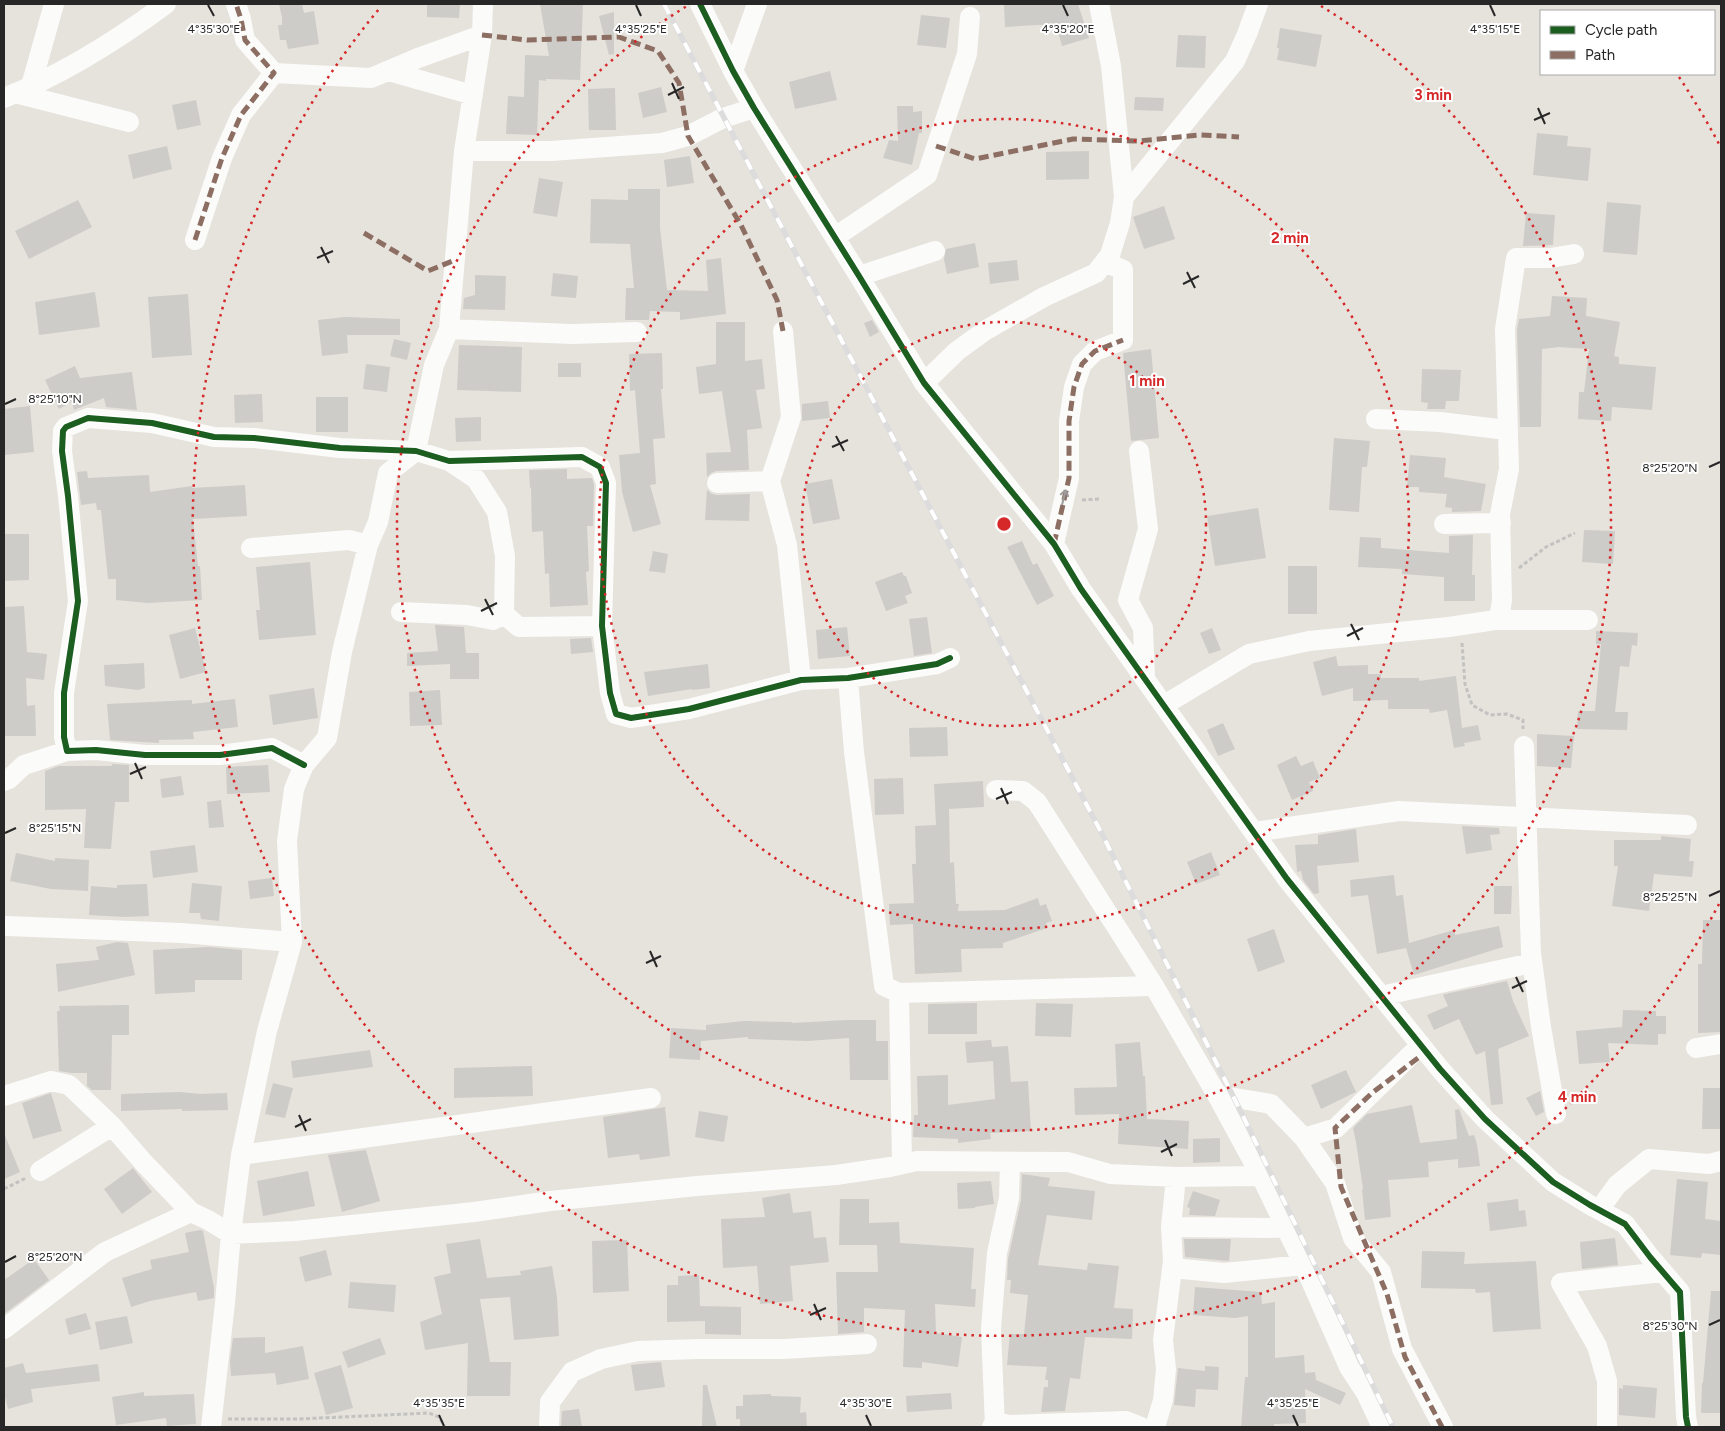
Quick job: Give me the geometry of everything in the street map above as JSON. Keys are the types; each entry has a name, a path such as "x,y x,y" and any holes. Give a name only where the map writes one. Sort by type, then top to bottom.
{"street":[{"path":"17,92 54,4"},
{"path":"17,92 73,65 166,4"},
{"path":"236,4 242,20 245,40 274,73 371,78 418,58 482,35"},
{"path":"211,1424 226,1304 231,1234 241,1155 267,1031 292,942 287,841 294,788 304,765 327,738 342,652 368,545 378,522 388,473 416,451 434,365 449,329 464,151 482,35 483,4"},
{"path":"700,4 733,71 754,108 924,383 1054,544 1081,588 1287,879 1420,1045 1485,1119 1553,1182 1625,1224 1680,1292 1688,1427"},
{"path":"733,71 757,4"},
{"path":"924,383 957,351 986,330 1044,297 1096,273 1110,255 1120,223 1124,197 1111,66 1098,4"},
{"path":"1124,197 1234,61 1248,34 1258,4"},
{"path":"835,237 927,174 966,54 970,18"},
{"path":"388,71 473,94"},
{"path":"195,240 222,158 240,115 274,73"},
{"path":"17,92 129,122"},
{"path":"464,151 551,151 662,143 688,136 723,118 754,108"},
{"path":"859,276 934,251"},
{"path":"1495,620 1500,613 1502,582 1500,514 1509,470 1505,329 1516,258 1550,258 1574,254"},
{"path":"1054,544 1069,478 1069,421 1074,387 1082,364 1095,352 1124,340 1123,270 1105,262"},
{"path":"449,329 572,334 636,332"},
{"path":"783,331 791,417 770,481 787,545 801,680"},
{"path":"67,751 64,737 64,693 78,601 62,451 63,431 66,427 88,418 152,423 214,437 254,438 340,448 416,451 449,461 476,479 497,512 505,556 504,614"},
{"path":"1376,419 1440,422 1507,430"},
{"path":"1139,451 1148,529 1128,600 1143,628 1145,678"},
{"path":"449,461 582,457 600,467 606,483 602,626 610,693 616,714 631,718 689,708 801,680 848,678 938,664 950,658"},
{"path":"717,483 770,481"},
{"path":"1444,524 1501,523"},
{"path":"251,548 349,540 368,545"},
{"path":"401,612 467,615 493,620 504,614"},
{"path":"504,614 519,627 602,626"},
{"path":"1164,705 1249,654 1309,641 1495,620 1588,620"},
{"path":"848,678 856,761 884,986 899,993 1154,986"},
{"path":"1524,746 1525,817 1532,963 1556,1114"},
{"path":"4,781 9,779 24,765 67,751 96,750 145,755 220,755 272,748 304,765"},
{"path":"996,790 1023,791 1037,802 1154,986 1218,1095 1261,1176 1304,1265 1349,1368 1366,1393 1382,1427"},
{"path":"1254,832 1399,811 1687,825"},
{"path":"7,926 182,933 292,942"},
{"path":"1381,996 1532,963"},
{"path":"899,993 902,1164"},
{"path":"1696,1048 1721,1044"},
{"path":"1304,1138 1336,1128 1420,1045"},
{"path":"4,1096 51,1081 68,1085 112,1126 191,1212 231,1234 315,1229 474,1212 550,1201 698,1186 836,1175 917,1161 1068,1162 1110,1174 1176,1177 1261,1176"},
{"path":"1218,1095 1271,1104 1304,1138 1335,1183 1353,1238 1381,1272 1402,1349 1443,1427"},
{"path":"241,1155 651,1098"},
{"path":"40,1170 112,1126"},
{"path":"1599,1210 1617,1185 1649,1159 1709,1164 1721,1161"},
{"path":"1010,1162 1009,1198 997,1253 991,1329 994,1426 1126,1421 1141,1427"},
{"path":"1155,1427 1163,1400 1166,1369 1163,1340 1172,1268 1171,1227 1176,1177"},
{"path":"4,1329 105,1252 191,1212"},
{"path":"1171,1227 1286,1228"},
{"path":"1172,1268 1224,1273 1304,1265"},
{"path":"1608,1427 1607,1381 1597,1346 1561,1282 1663,1272"},
{"path":"549,1427 550,1402 572,1372 601,1359 638,1352 699,1349 784,1349 867,1344"}],"path":[{"path":"1502,582 1546,547 1575,533"},
{"path":"1461,625 1466,684 1472,705 1490,715 1507,714 1523,720 1524,746"},
{"path":"4,1189 40,1170"},
{"path":"211,1424 229,1419 298,1419 429,1413 439,1416 445,1427"}],"building":[{"path":"279,4 302,4 304,13 314,11 319,44 288,49 286,40 280,40 278,25 282,25 282,17"},
{"path":"427,4 460,4 459,18 427,17"},
{"path":"540,4 583,4 580,80 539,80 537,135 506,134 508,96 524,97 525,55 549,56"},
{"path":"1004,4 1078,4 1089,38 1062,46 1056,24 1005,27"},
{"path":"614,12 614,54 609,55 599,16"},
{"path":"921,15 950,18 946,48 917,45"},
{"path":"1280,28 1322,35 1316,67 1277,60"},
{"path":"1178,35 1206,36 1205,68 1176,67"},
{"path":"830,71 837,100 795,109 789,82"},
{"path":"661,87 667,112 643,118 638,93"},
{"path":"615,88 616,130 589,130 588,89"},
{"path":"1135,97 1164,98 1163,111 1134,110"},
{"path":"196,100 201,125 177,130 172,105"},
{"path":"897,106 913,106 913,112 922,111 922,133 919,133 912,165 883,158 889,140 898,141"},
{"path":"1537,133 1568,136 1567,146 1591,148 1588,181 1533,175"},
{"path":"167,146 172,169 133,179 128,155"},
{"path":"1089,151 1089,179 1046,180 1046,152"},
{"path":"690,156 694,183 667,187 664,160"},
{"path":"539,178 563,182 557,217 533,213"},
{"path":"628,189 660,189 660,228 667,290 708,291 706,260 721,258 726,314 680,320 680,312 650,311 649,320 625,320 626,288 634,288 630,244 590,243 591,199 628,200"},
{"path":"78,200 92,227 29,259 15,231"},
{"path":"1607,202 1641,205 1637,255 1603,252"},
{"path":"1164,206 1175,239 1144,249 1133,217"},
{"path":"1526,213 1555,215 1553,245 1523,246"},
{"path":"975,243 979,267 947,274 944,259 946,249"},
{"path":"1017,260 1019,280 990,284 988,263"},
{"path":"553,273 578,276 576,298 551,296"},
{"path":"475,275 506,276 505,310 463,309 464,298 475,295"},
{"path":"95,292 100,327 39,335 35,302"},
{"path":"188,294 192,355 152,358 148,297"},
{"path":"1552,296 1587,298 1586,316 1620,322 1614,356 1619,357 1619,364 1656,367 1652,410 1612,407 1611,421 1578,419 1579,392 1584,392 1589,349 1559,347 1542,349 1541,427 1520,427 1517,330 1519,319 1550,316"},
{"path":"345,317 400,319 400,335 347,335 348,353 322,356 318,320"},
{"path":"872,320 879,332 870,337 864,323"},
{"path":"716,322 745,322 745,361 762,359 765,389 756,390 762,428 747,430 749,470 716,471 707,477 706,453 731,452 722,391 699,394 696,367 716,364"},
{"path":"394,339 411,343 407,360 390,356"},
{"path":"459,345 522,347 521,392 457,390"},
{"path":"1151,349 1159,438 1131,441 1123,353"},
{"path":"662,353 663,389 661,389 665,438 653,439 656,484 650,485 661,524 633,532 622,492 619,455 640,453 635,390 630,391 629,354"},
{"path":"558,363 581,363 581,377 558,377"},
{"path":"366,364 390,367 387,392 363,389"},
{"path":"75,366 80,378 132,372 137,410 106,407 104,398 74,410 72,402 59,409 45,380"},
{"path":"1422,369 1461,370 1459,401 1446,401 1445,409 1427,409 1428,403 1421,402"},
{"path":"262,394 263,422 235,423 234,395"},
{"path":"316,397 348,397 348,432 316,432"},
{"path":"828,401 830,418 802,421 802,404"},
{"path":"30,406 34,452 4,455 4,409"},
{"path":"481,417 481,441 456,442 455,418"},
{"path":"1334,438 1370,441 1367,467 1362,467 1359,512 1329,510"},
{"path":"1410,455 1446,458 1444,477 1486,484 1481,511 1452,512 1452,508 1445,507 1447,494 1419,492 1419,487 1407,487"},
{"path":"567,469 567,479 592,478 594,485 593,526 587,526 589,571 586,572 588,605 550,607 549,573 545,574 543,531 532,532 529,470"},
{"path":"87,471 88,478 149,475 150,492 192,486 192,488 245,485 247,516 193,519 198,566 200,566 202,600 148,603 116,600 116,579 108,579 101,510 97,510 96,503 81,505 77,472"},
{"path":"832,479 840,519 813,524 805,484"},
{"path":"707,490 717,495 750,494 749,521 705,520"},
{"path":"1258,508 1266,558 1215,566 1207,516"},
{"path":"1584,530 1615,531 1613,564 1582,562"},
{"path":"4,534 29,534 29,580 4,581"},
{"path":"1473,535 1472,575 1475,575 1475,601 1444,601 1444,577 1402,574 1402,569 1358,567 1360,537 1381,538 1381,548 1449,553 1449,536"},
{"path":"1022,541 1033,565 1037,563 1054,596 1037,605 1007,547"},
{"path":"653,551 668,554 665,573 649,571"},
{"path":"310,562 316,635 259,640 256,610 260,610 256,567"},
{"path":"1288,566 1317,566 1317,614 1288,614"},
{"path":"902,572 906,576 912,593 905,596 908,603 886,611 875,582"},
{"path":"24,606 27,652 47,654 44,680 26,678 27,706 35,705 36,736 4,736 4,607"},
{"path":"927,617 932,653 914,656 909,619"},
{"path":"435,625 464,627 466,653 479,653 479,679 450,679 450,664 407,666 407,653 438,651"},
{"path":"847,627 850,656 818,659 816,630"},
{"path":"195,628 206,672 180,679 169,635"},
{"path":"1212,628 1221,650 1209,654 1200,633"},
{"path":"1596,631 1638,633 1637,646 1632,645 1629,667 1620,666 1615,712 1628,712 1627,730 1577,729 1578,711 1595,711 1601,644 1596,644"},
{"path":"591,638 593,652 571,654 570,639"},
{"path":"1336,656 1338,666 1368,665 1368,674 1381,674 1381,678 1419,678 1419,681 1456,676 1462,728 1478,725 1481,740 1464,743 1465,746 1454,748 1447,710 1430,713 1429,709 1388,709 1388,700 1353,701 1353,688 1322,696 1313,662"},
{"path":"144,663 145,688 138,690 105,686 104,665"},
{"path":"708,664 710,688 648,696 644,672"},
{"path":"314,688 318,718 273,725 269,695"},
{"path":"440,690 442,725 410,726 409,692"},
{"path":"235,699 238,727 193,732 194,739 159,740 159,743 110,740 107,704 192,700 192,704"},
{"path":"1223,723 1235,749 1218,756 1207,730"},
{"path":"947,727 948,756 910,757 909,728"},
{"path":"1537,734 1574,736 1571,768 1537,766"},
{"path":"1296,756 1301,766 1313,761 1320,778 1309,782 1313,791 1292,800 1277,765"},
{"path":"112,764 129,765 129,802 115,802 111,849 84,848 86,809 45,810 45,771 59,766 112,766"},
{"path":"268,765 270,792 227,794 226,767"},
{"path":"181,776 184,795 162,798 160,779"},
{"path":"903,778 904,814 875,815 874,779"},
{"path":"983,781 984,807 949,809 950,863 954,862 956,904 959,904 958,911 1005,910 1038,898 1040,906 1046,904 1052,921 1046,923 1047,928 1003,943 1003,948 961,949 962,972 915,974 913,924 890,925 889,904 914,903 912,864 916,864 915,826 936,825 934,784"},
{"path":"221,800 224,827 209,828 207,802"},
{"path":"1462,826 1499,828 1500,834 1490,835 1492,850 1466,854"},
{"path":"1356,829 1359,862 1317,866 1319,893 1314,894 1303,880 1301,871 1297,872 1295,845 1318,844 1318,835"},
{"path":"1661,836 1691,839 1689,861 1694,861 1692,877 1654,874 1649,911 1612,906 1618,866 1614,866 1614,840 1661,840"},
{"path":"195,845 198,872 153,878 150,851"},
{"path":"1211,852 1220,875 1196,884 1187,862"},
{"path":"16,853 55,861 55,858 89,860 88,891 51,889 10,881"},
{"path":"1394,875 1396,896 1403,895 1409,943 1454,930 1455,935 1499,926 1503,947 1414,975 1406,948 1377,954 1368,895 1351,897 1350,880"},
{"path":"272,878 274,896 250,899 248,881"},
{"path":"192,883 222,886 219,921 201,919 200,913 189,913"},
{"path":"147,884 149,916 89,915 91,886 117,888 117,885"},
{"path":"1494,886 1512,886 1511,914 1494,914"},
{"path":"1703,920 1721,920 1721,1032 1698,1033 1698,964 1702,964"},
{"path":"1274,929 1285,962 1258,972 1247,939"},
{"path":"117,942 128,943 135,975 58,992 56,964 99,960 96,947"},
{"path":"209,947 242,950 242,980 195,980 195,992 155,994 153,950"},
{"path":"1507,981 1513,1001 1529,1036 1498,1049 1503,1104 1491,1105 1485,1051 1476,1055 1459,1019 1434,1030 1427,1015 1448,1006 1443,995 1445,994"},
{"path":"977,1003 977,1034 928,1034 928,1004"},
{"path":"1036,1003 1073,1004 1071,1037 1035,1036"},
{"path":"129,1005 129,1035 112,1035 111,1090 92,1090 87,1086 87,1073 59,1071 57,1011 60,1011 59,1006"},
{"path":"1623,1010 1656,1011 1656,1016 1666,1016 1666,1034 1658,1034 1658,1045 1608,1043 1610,1062 1579,1064 1576,1031 1622,1027"},
{"path":"876,1020 876,1041 888,1041 888,1080 850,1080 849,1038 807,1041 748,1039 748,1037 701,1041 700,1060 669,1058 671,1028 706,1030 706,1025 744,1021 792,1023"},
{"path":"991,1040 992,1047 1008,1046 1011,1082 1028,1081 1031,1131 990,1133 991,1139 958,1143 958,1139 913,1137 914,1115 918,1115 917,1076 948,1075 948,1105 995,1099 993,1061 967,1063 965,1042"},
{"path":"1140,1042 1143,1076 1145,1076 1147,1119 1189,1121 1188,1149 1118,1144 1119,1114 1075,1115 1074,1088 1117,1087 1115,1044"},
{"path":"370,1050 373,1067 293,1078 291,1061"},
{"path":"532,1066 533,1096 454,1098 454,1068"},
{"path":"1346,1070 1356,1092 1321,1109 1311,1085"},
{"path":"273,1083 293,1088 285,1118 265,1114"},
{"path":"1703,1088 1721,1088 1721,1129 1702,1129"},
{"path":"1540,1091 1544,1112 1536,1116 1526,1098"},
{"path":"180,1092 200,1094 227,1093 228,1110 121,1111 121,1094"},
{"path":"51,1093 62,1131 33,1139 22,1103"},
{"path":"1412,1105 1420,1143 1457,1139 1455,1110 1459,1109 1469,1136 1474,1135 1480,1166 1458,1168 1458,1159 1428,1162 1429,1177 1388,1180 1391,1217 1365,1220 1363,1189 1353,1128 1367,1114"},
{"path":"665,1107 670,1156 640,1160 639,1154 608,1158 603,1117"},
{"path":"699,1111 728,1116 724,1142 695,1137"},
{"path":"4,1133 20,1172 4,1179"},
{"path":"1220,1138 1220,1162 1193,1163 1193,1139"},
{"path":"366,1150 380,1201 342,1212 328,1155"},
{"path":"133,1168 152,1192 122,1214 104,1189"},
{"path":"308,1171 315,1206 263,1216 257,1181"},
{"path":"1022,1174 1050,1178 1048,1186 1095,1191 1092,1220 1047,1215 1038,1265 1087,1270 1088,1263 1119,1266 1114,1308 1133,1309 1132,1339 1085,1337 1080,1379 1070,1378 1065,1411 1041,1412 1044,1387 1048,1387 1048,1380 1045,1380 1047,1367 1007,1365 1010,1334 1024,1334 1028,1295 1010,1293 1011,1280 1007,1280 1008,1259 1021,1200"},
{"path":"1677,1179 1708,1182 1705,1219 1721,1221 1721,1255 1702,1253 1701,1258 1670,1255"},
{"path":"991,1181 994,1204 958,1209 957,1183"},
{"path":"1193,1191 1220,1200 1215,1216 1189,1215 1190,1208 1187,1207"},
{"path":"790,1193 793,1213 811,1211 814,1238 826,1237 829,1262 790,1266 793,1301 760,1304 757,1266 723,1268 721,1219 765,1217 762,1198"},
{"path":"840,1199 869,1199 869,1223 899,1222 900,1243 974,1248 971,1289 976,1289 975,1307 935,1304 936,1333 962,1337 958,1367 922,1362 922,1368 903,1367 905,1310 864,1308 864,1332 838,1334 836,1272 878,1272 877,1245 839,1245"},
{"path":"1518,1199 1519,1211 1525,1210 1527,1226 1490,1231 1487,1203"},
{"path":"203,1231 214,1288 214,1298 198,1301 196,1292 150,1301 131,1307 122,1278 152,1269 150,1260 189,1252 185,1233"},
{"path":"1615,1238 1618,1265 1582,1269 1580,1242"},
{"path":"480,1239 487,1278 521,1275 520,1271 552,1266 557,1297 559,1336 514,1340 510,1297 480,1299 490,1362 511,1362 510,1396 467,1396 468,1343 425,1350 420,1322 442,1314 434,1277 451,1273 446,1244"},
{"path":"1184,1239 1231,1239 1229,1261 1185,1257"},
{"path":"627,1240 629,1291 593,1293 592,1241"},
{"path":"326,1250 332,1275 305,1282 299,1257"},
{"path":"1422,1251 1465,1252 1464,1264 1536,1261 1541,1329 1493,1332 1490,1292 1476,1293 1475,1289 1421,1288"},
{"path":"34,1259 49,1280 4,1314 4,1280"},
{"path":"699,1275 700,1306 741,1307 741,1335 705,1334 705,1321 667,1322 667,1285 678,1285 678,1276"},
{"path":"350,1282 396,1285 394,1312 348,1308"},
{"path":"1195,1287 1261,1292 1262,1304 1275,1302 1275,1358 1304,1355 1305,1373 1315,1372 1316,1380 1346,1393 1340,1405 1305,1389 1306,1423 1274,1424 1274,1427 1241,1427 1245,1377 1248,1377 1248,1316 1235,1318 1193,1315"},
{"path":"1711,1291 1721,1291 1721,1413 1701,1413 1702,1383"},
{"path":"86,1313 91,1329 69,1335 65,1319"},
{"path":"127,1316 133,1343 100,1350 95,1322"},
{"path":"265,1337 265,1353 303,1346 309,1379 277,1385 275,1373 231,1376 230,1361 233,1338"},
{"path":"380,1338 386,1354 348,1368 342,1352"},
{"path":"661,1362 665,1387 635,1391 631,1365"},
{"path":"23,1363 26,1373 98,1364 100,1381 31,1389 33,1402 8,1409 4,1393 4,1368"},
{"path":"341,1365 353,1408 326,1415 314,1373"},
{"path":"1205,1366 1219,1367 1218,1390 1196,1389 1195,1407 1174,1405 1178,1368 1205,1371"},
{"path":"703,1385 707,1385 717,1427 702,1427"},
{"path":"1623,1385 1657,1388 1655,1418 1619,1415 1619,1388 1623,1389"},
{"path":"144,1392 144,1396 194,1394 196,1424 167,1426 166,1418 116,1425 112,1397"},
{"path":"951,1393 952,1409 907,1412 906,1396"},
{"path":"771,1394 771,1396 801,1397 800,1413 806,1412 807,1427 740,1427 740,1419 736,1419 736,1406 743,1406 743,1395"},
{"path":"579,1409 582,1427 561,1427 562,1411"}],"railway":[{"path":"664,4 1101,832 1241,1112 1393,1427"}],"marked path":[{"path":"195,240 222,158 241,115 274,73 245,40 236,4"},
{"path":"482,35 527,40 619,37 658,51 679,83 688,136 741,225 777,300 783,331"},
{"path":"936,146 975,159 1073,139 1138,141 1200,135 1239,137"},
{"path":"364,233 428,271 455,260"},
{"path":"1054,544 1069,478 1069,421 1074,387 1082,364 1095,351 1123,340"},
{"path":"1418,1058 1372,1093 1335,1128 1341,1187 1387,1294 1405,1357 1442,1427"}],"cycle path":[{"path":"700,4 733,71 754,108 924,383 1054,544 1081,589 1287,879 1440,1069 1485,1119 1553,1182 1625,1224 1680,1292 1688,1427"},
{"path":"304,765 272,748 220,755 145,755 96,750 67,751 64,737 64,693 78,601 62,451 63,431 66,427 88,418 152,423 214,437 254,438 340,448 416,451 449,461 582,457 600,467 606,483 602,626 610,693 616,714 631,718 689,709 801,680 848,678 937,664 950,658"}]}
